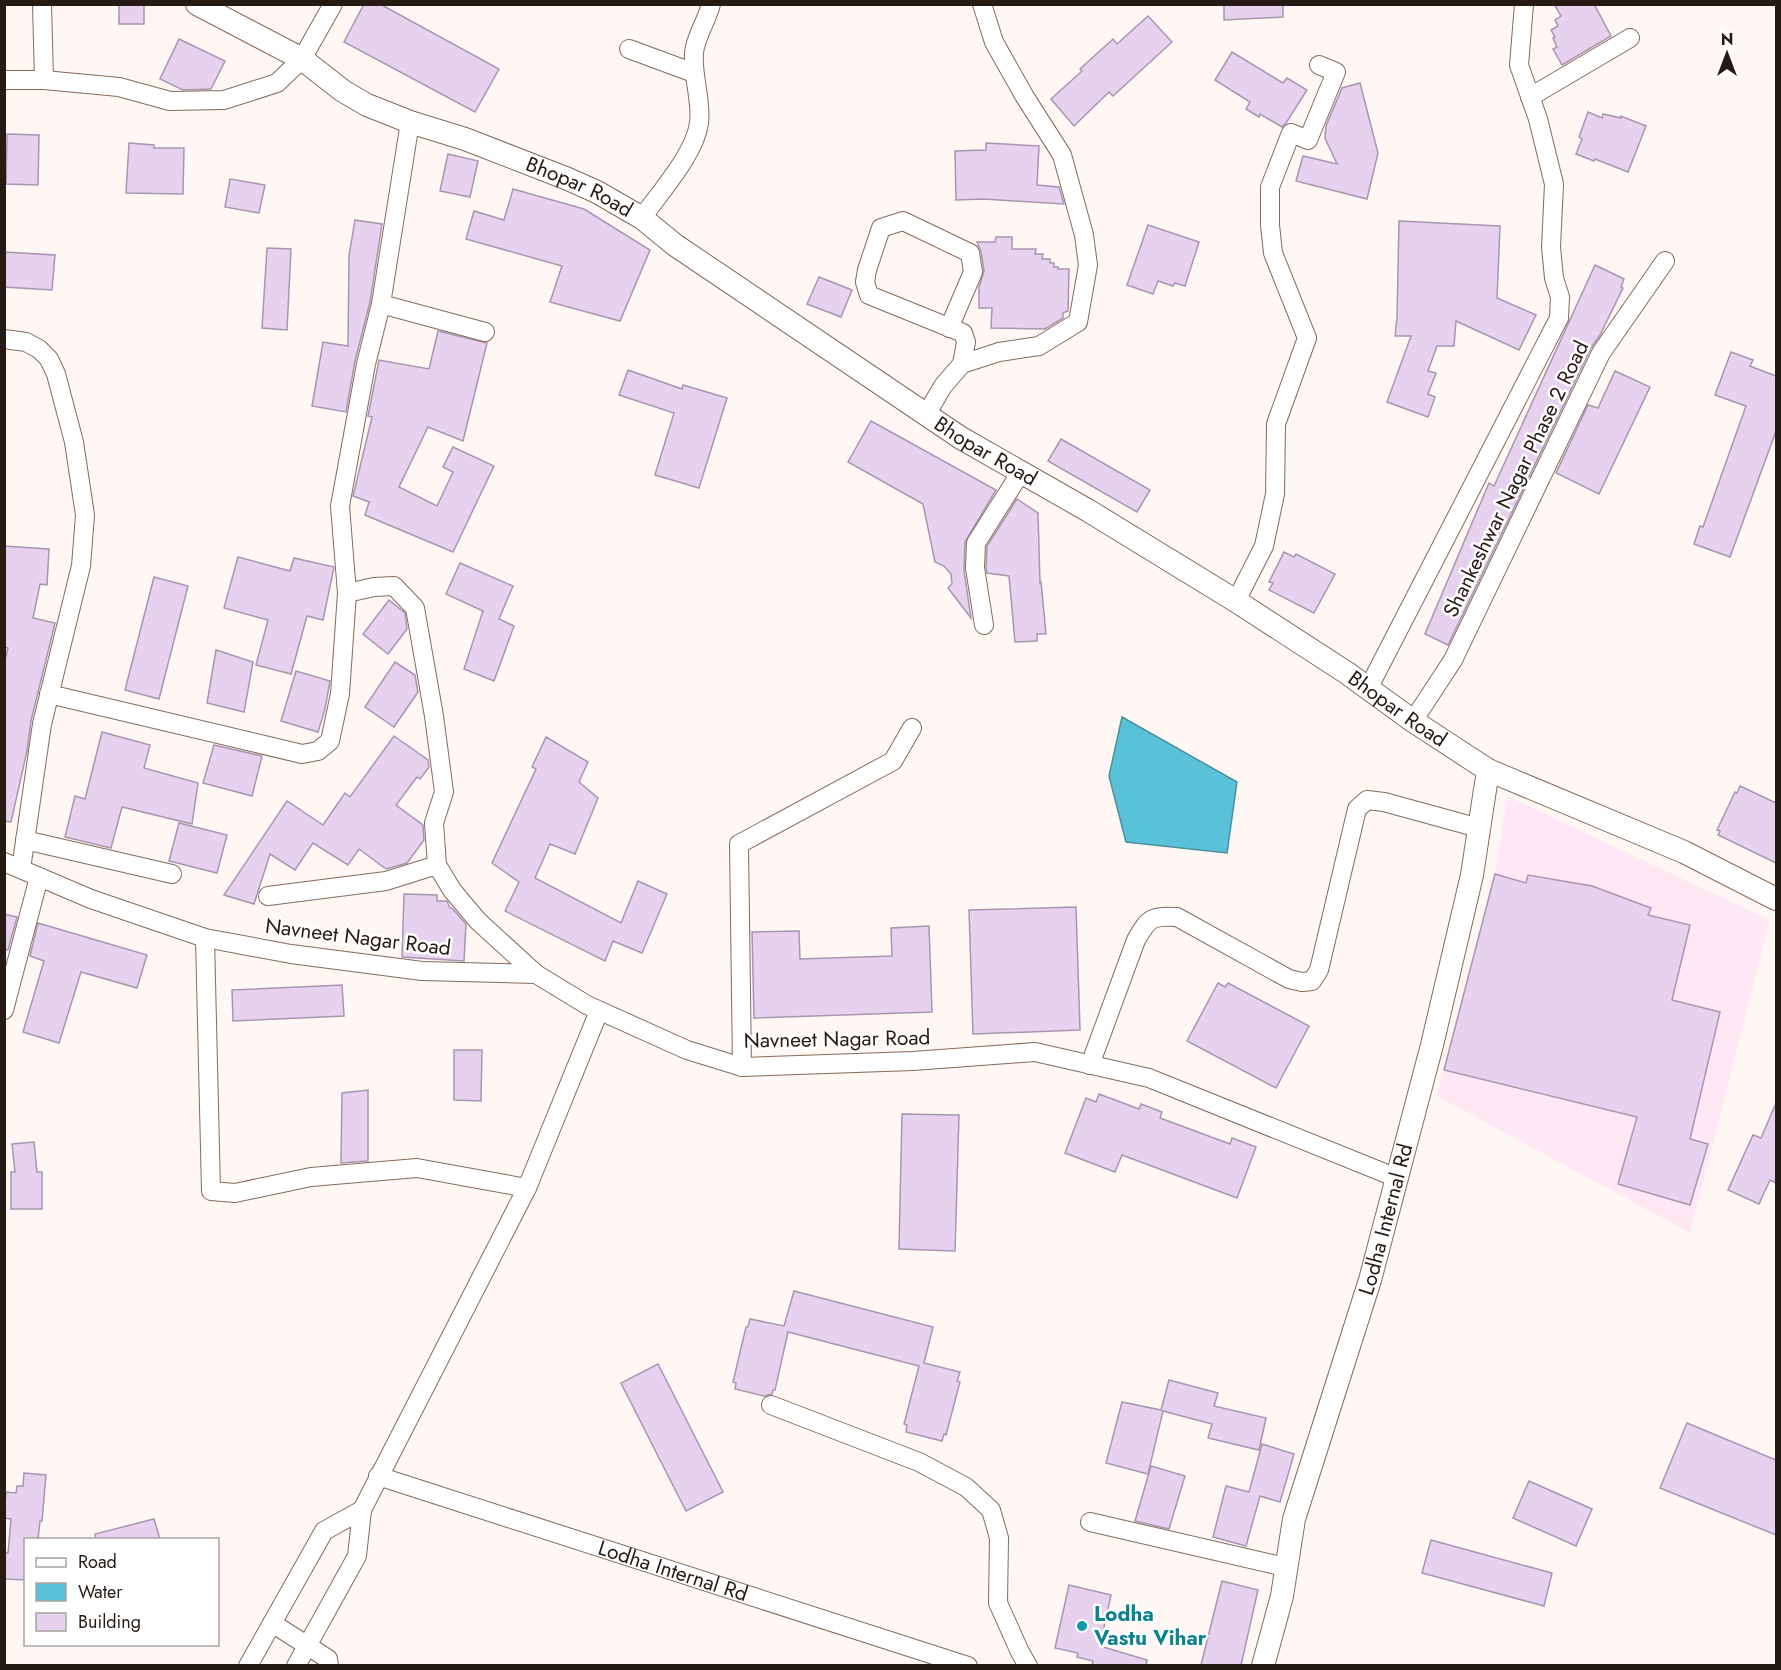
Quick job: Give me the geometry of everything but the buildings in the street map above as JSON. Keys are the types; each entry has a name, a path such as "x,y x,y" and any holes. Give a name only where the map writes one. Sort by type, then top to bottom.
{"street":[{"path":"42,4 44,80"},
{"name":"Bhopar Road","path":"197,4 302,59 343,91 367,105 410,122 465,139 567,178 597,192 642,218 675,245 961,438 1089,511 1236,601 1347,673 1413,721 1488,770 1684,852 1776,898"},
{"path":"4,80 44,80 119,87 170,101 224,100 277,84 302,59 333,4"},
{"path":"962,364 999,352 1039,346 1078,322 1088,265 1084,236 1062,155 994,42 982,4"},
{"path":"1368,688 1559,318 1560,297 1554,278 1551,247 1554,184 1538,119 1519,65 1524,4"},
{"path":"642,218 693,142 699,123 694,50 706,6"},
{"path":"1530,97 1630,38"},
{"path":"628,49 694,73"},
{"path":"1236,601 1264,546 1275,494 1276,424 1307,338 1273,253 1270,188 1291,133 1308,140 1336,72 1319,65"},
{"path":"49,694 302,754 318,751 330,741 340,694 347,594 340,506 366,364 381,304 410,122"},
{"path":"926,415 943,386 962,364 966,342 963,333 949,328 869,295 865,282 867,270 881,228 903,222 970,253 973,272 949,328"},
{"name":"Shankeshwar Nagar Phase 2 Road","path":"1413,721 1453,660 1601,353 1665,261"},
{"path":"381,304 485,332"},
{"path":"4,339 27,342 49,358 56,374 74,441 85,515 81,566 42,724 25,840 13,866"},
{"path":"984,625 975,568 976,543 1021,472"},
{"path":"347,594 374,587 394,586 415,608 434,716 444,792 434,823 437,865 452,890 478,921 536,974"},
{"path":"742,1067 739,844 893,761 912,728"},
{"name":"Lodha Internal Rd","path":"1263,1665 1282,1596 1294,1519 1370,1280 1435,1034 1472,875 1488,770"},
{"path":"1090,1065 1136,940 1144,925 1157,916 1177,916 1289,979 1302,982 1312,981 1319,970 1357,809 1367,800 1384,802 1479,828"},
{"path":"25,840 172,874"},
{"path":"268,896 386,881 437,865"},
{"name":"Navneet Nagar Road","path":"13,866 91,899 205,938 291,954 422,971 536,974 599,1011 687,1050 742,1067 913,1061 1035,1052 1149,1078 1397,1178"},
{"path":"4,1010 39,877"},
{"path":"205,938 211,1191 235,1193 311,1177 417,1168 527,1188"},
{"path":"296,1665 357,1556 362,1510 527,1188 599,1011"},
{"path":"771,1405 919,1462 966,1487 991,1510 999,1538 998,1603 1028,1665"},
{"name":"Lodha Internal Rd","path":"378,1476 959,1664"},
{"path":"248,1665 324,1532 362,1510"},
{"path":"1090,1522 1285,1567"},
{"path":"272,1623 328,1659 329,1665"}],"shaded area":[{"path":"1507,796 1770,920 1690,1233 1437,1096 1495,874"}],"water":[{"path":"1122,717 1237,782 1227,853 1126,842 1109,776"}],"place":[{"name":"Lodha Vastu Vihar","path":"1082,1626"}]}
